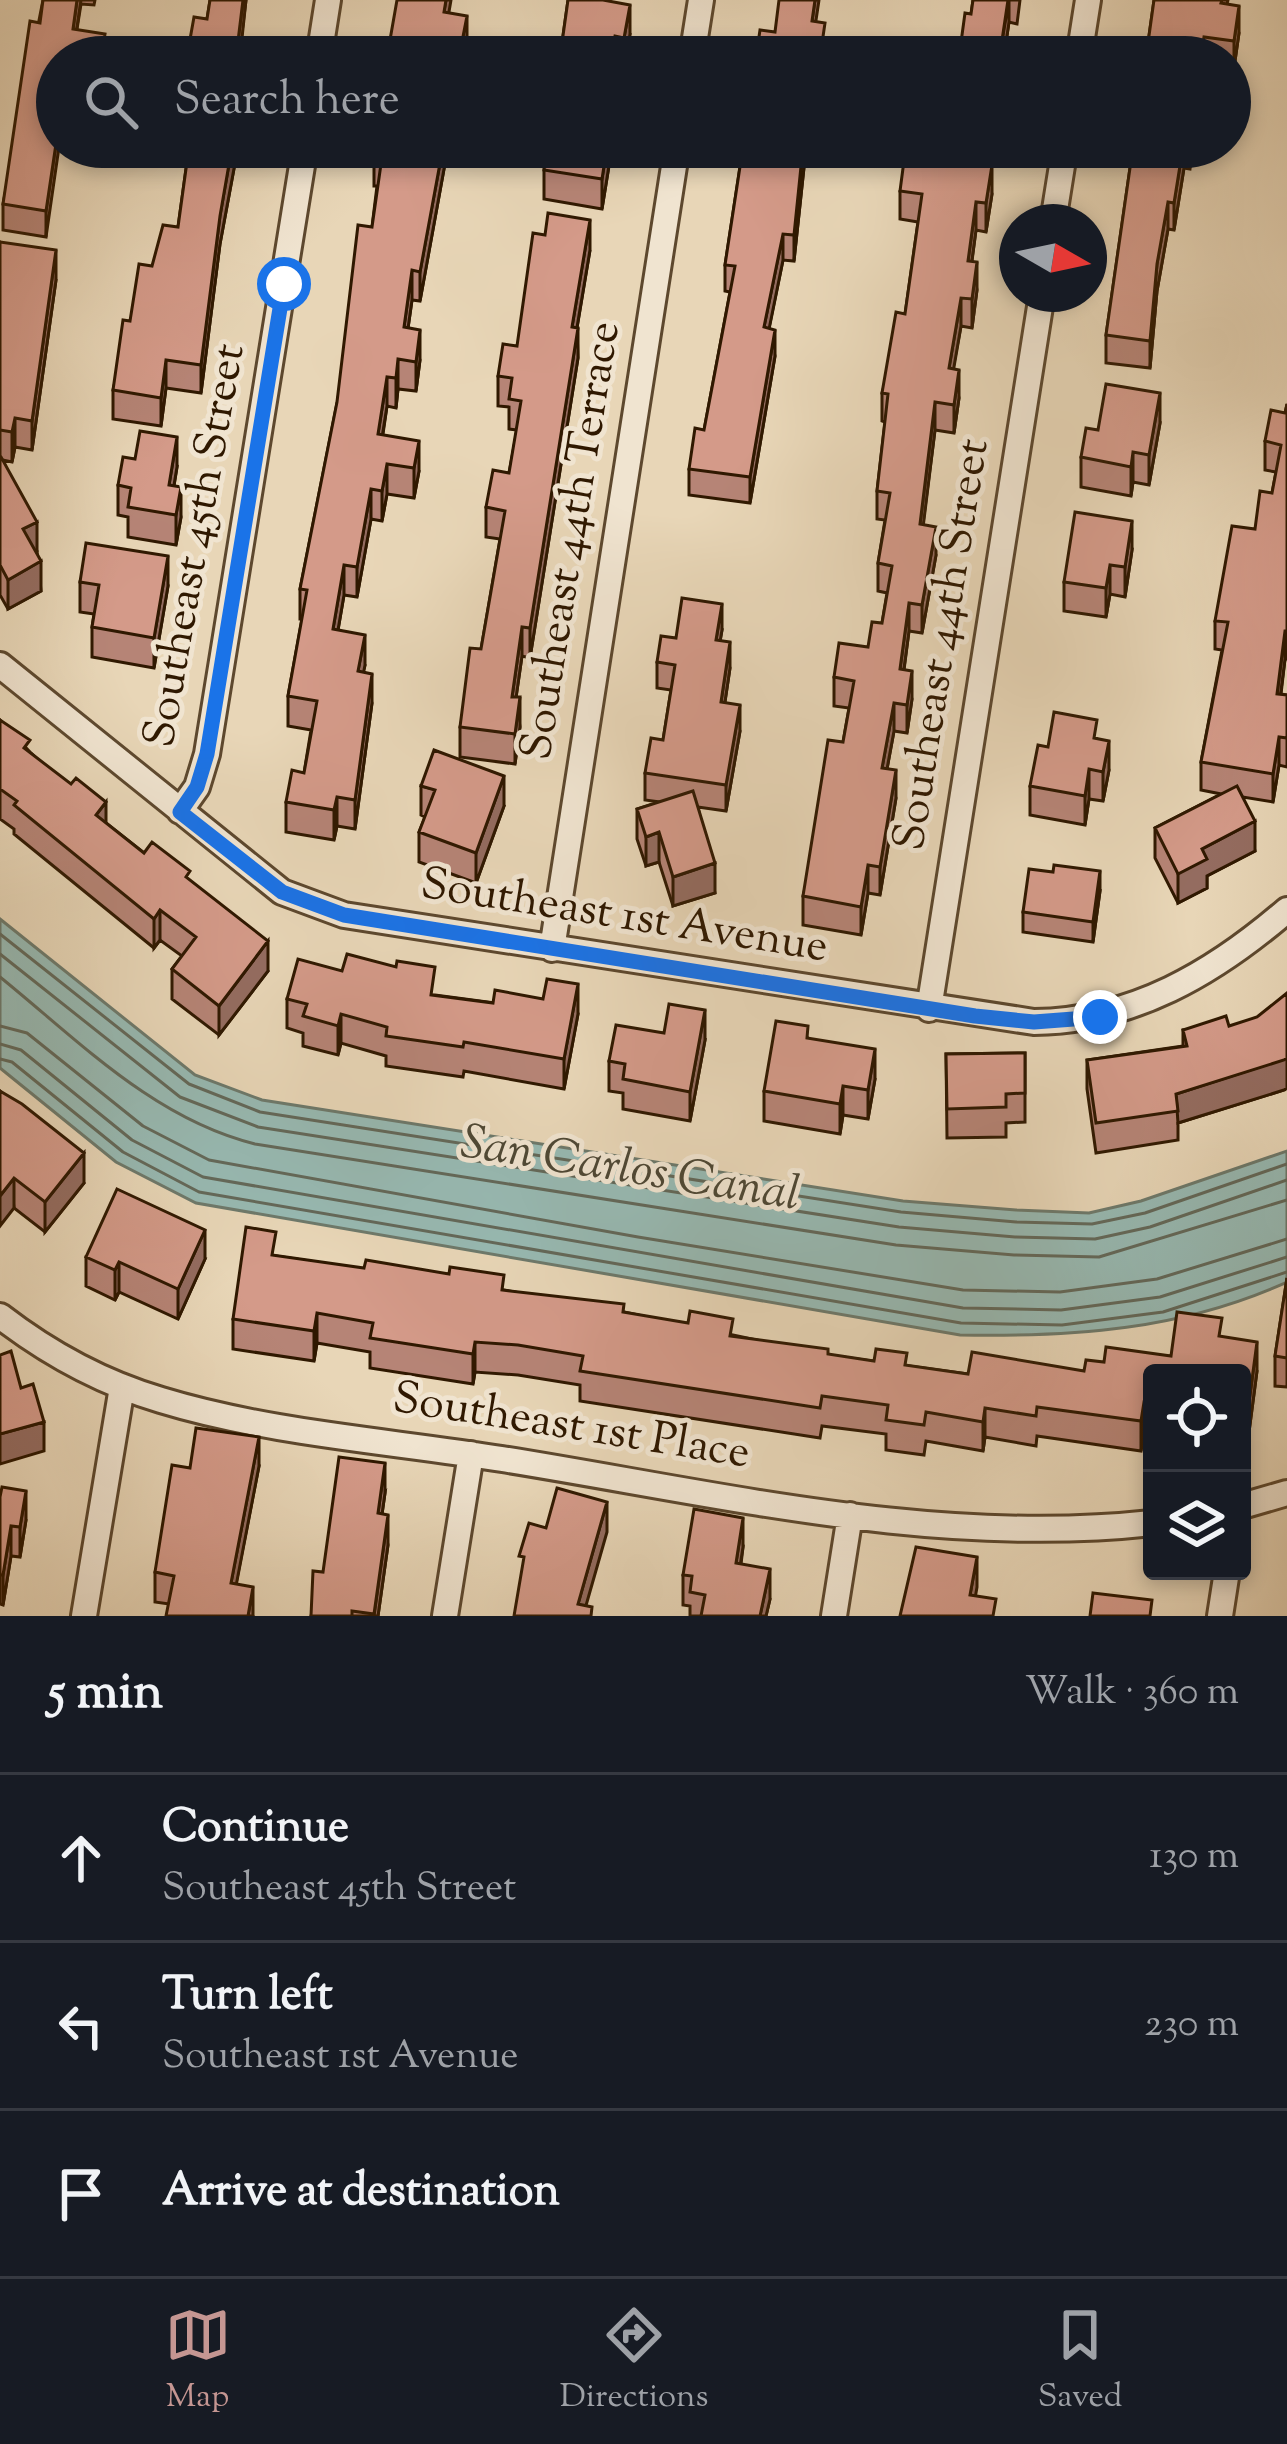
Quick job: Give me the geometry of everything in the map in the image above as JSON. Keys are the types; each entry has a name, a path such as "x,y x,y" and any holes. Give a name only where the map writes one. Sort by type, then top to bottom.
{"street":[{"path":"323,36 328,0"},
{"path":"695,36 700,0"},
{"path":"1082,36 1088,0"},
{"name":"Southeast 45th Street","path":"180,812 197,787 207,754 302,168"},
{"name":"Southeast 44th Terrace","path":"552,949 674,168"},
{"path":"1056,204 1062,168"},
{"name":"Southeast 44th Street","path":"929,1009 1039,312"},
{"name":"Southeast 1st Avenue","path":"0,665 282,892 313,906 552,949 1034,1022 1100,1017 1190,980 1287,910"},
{"name":"Southeast 1st Place","path":"0,1316 74,1364 122,1387 226,1415 850,1515 977,1528 1143,1523"},
{"path":"84,1616 122,1387"},
{"path":"445,1616 471,1454"},
{"path":"1251,1503 1287,1492"},
{"path":"834,1616 850,1515"},
{"path":"1220,1616 1226,1580"}],"water":[{"name":"San Carlos Canal","path":"0,919 195,1075 262,1100 903,1201 1016,1210 1089,1213 1141,1201 1287,1151 1287,1282 1207,1311 1126,1327 960,1335 196,1203 116,1162 0,1068"}],"building":[{"path":"43,0 77,0 73,29 105,34 36,36 36,168 52,168 46,211 3,204 30,21 40,23"},
{"path":"210,0 243,0 239,36 191,36 194,17 207,19"},
{"path":"397,0 446,0 444,12 467,16 463,36 391,36"},
{"path":"568,0 630,5 624,36 563,36"},
{"path":"779,0 815,0 812,21 825,23 823,36 759,36 760,30 775,32"},
{"path":"973,0 1008,0 1003,36 962,36 965,13 971,14"},
{"path":"1154,0 1222,0 1239,6 1235,36 1149,36"},
{"path":"186,168 228,168 201,365 166,360 161,398 113,390 123,320 130,321 139,264 152,266 163,225 178,227"},
{"path":"380,168 439,168 420,272 412,270 404,327 420,330 416,362 398,359 396,378 387,377 378,434 419,441 414,468 387,464 382,491 371,489 357,567 344,565 333,629 365,635 358,671 372,674 355,800 337,797 334,810 286,802 292,770 304,773 317,701 288,696 307,590 300,589 337,402 358,225 372,227"},
{"path":"544,168 604,168 602,179"},
{"path":"740,168 801,168 794,235 783,234 764,327 775,330 750,477 689,469 695,428 704,430 735,266 725,265"},
{"path":"903,168 992,168 986,203 976,202 968,261 977,262 972,299 961,298 949,368 959,370 954,405 935,402 920,524 936,527 922,605 909,603 900,669 912,671 907,705 894,703 882,768 896,770 880,867 868,865 861,907 803,896 828,740 843,742 854,681 834,677 839,643 868,647 872,622 882,623 892,566 878,563 890,493 877,491 888,394 882,393 896,312 905,314 922,194 900,191"},
{"path":"1130,168 1180,168 1157,264 1150,341 1106,335"},
{"path":"548,213 590,220 572,327 578,328 530,628 522,627 512,697 520,697 515,734 460,727 470,648 481,649 505,511 486,507 493,470 509,473 521,401 509,399 512,378 498,376 503,344 517,346 533,233 545,235"},
{"path":"0,242 56,250 32,421 15,418 12,432 0,430"},
{"path":"1106,384 1160,393 1149,455 1133,452 1131,467 1081,457 1086,428 1098,430"},
{"path":"1287,404 1287,631 1277,694 1287,695 1287,738 1279,737 1273,774 1201,762 1228,622 1215,621 1232,526 1255,529 1260,491 1272,493 1281,445 1265,441 1271,410 1285,413"},
{"path":"140,431 177,437 169,485 181,487 176,515 128,507 131,488 118,485 123,457 135,459"},
{"path":"0,457 37,522 23,529 41,561 8,580 0,565"},
{"path":"1075,512 1132,521 1125,567 1110,565 1106,588 1064,582"},
{"path":"86,543 168,556 154,638 92,627 99,585 80,582"},
{"path":"682,598 722,604 716,640 730,642 721,702 740,705 726,785 645,773 651,738 663,740 675,665 657,662 661,636 676,638"},
{"path":"1054,712 1097,720 1094,738 1109,741 1103,772 1089,769 1085,796 1030,786 1038,745 1048,747"},
{"path":"0,720 30,740 24,748 71,784 76,778 106,802 96,815 144,853 152,842 190,871 186,877 268,941 219,1006 172,969 196,937 160,910 154,919 0,789"},
{"path":"434,750 504,776 476,853 419,832 435,790 421,786"},
{"path":"1237,786 1255,821 1202,849 1207,859 1178,874 1155,828"},
{"path":"693,791 715,863 673,877 659,832 646,837 637,809"},
{"path":"1054,865 1100,871 1093,922 1023,912 1029,869 1053,872"},
{"path":"347,954 396,967 397,961 435,967 431,995 493,1003 495,990 543,999 547,979 578,984 564,1059 464,1042 463,1047 386,1036 387,1027 341,1014 338,1026 303,1016 307,1004 287,999 298,959 342,971"},
{"path":"1287,993 1287,1058 1176,1094 1178,1111 1096,1123 1087,1060 1187,1046 1183,1030 1226,1016 1229,1026 1257,1017"},
{"path":"669,1004 705,1010 690,1092 623,1079 625,1064 609,1061 616,1025 664,1033"},
{"path":"776,1021 808,1026 807,1038 875,1049 868,1090 843,1086 840,1104 764,1091"},
{"path":"1025,1053 1025,1093 1006,1094 1006,1107 947,1109 946,1054"},
{"path":"0,1091 84,1153 45,1202 14,1178 0,1196"},
{"path":"117,1189 205,1230 178,1289 119,1262 115,1270 86,1257"},
{"path":"246,1227 276,1232 272,1255 364,1268 366,1260 449,1274 450,1267 504,1275 502,1290 624,1304 623,1312 688,1323 690,1311 733,1319 730,1336 828,1349 828,1354 874,1361 876,1349 907,1353 905,1365 968,1374 972,1352 1084,1371 1086,1360 1104,1362 1106,1347 1171,1356 1177,1312 1222,1318 1219,1336 1257,1342 1251,1387 1251,1364 1143,1364 1141,1421 1037,1407 1036,1416 985,1408 983,1422 926,1412 924,1425 886,1420 888,1405 822,1396 820,1408 580,1371 583,1356 518,1345 475,1342 473,1354 370,1338 373,1323 317,1313 314,1331 233,1319"},
{"path":"1287,1278 1287,1358 1275,1356"},
{"path":"11,1351 21,1388 33,1384 44,1422 0,1434 0,1355"},
{"path":"196,1428 259,1437 231,1583 253,1587 248,1616 166,1616 174,1576 155,1572 172,1465 190,1468"},
{"path":"339,1457 385,1463 378,1513 388,1515 374,1614 352,1611 352,1616 311,1616 313,1571 323,1572"},
{"path":"2,1487 26,1491 20,1527 11,1526 0,1575 0,1497"},
{"path":"557,1488 607,1502 578,1604 592,1607 591,1616 514,1616 524,1557 519,1556 529,1523 546,1528"},
{"path":"694,1509 743,1518 736,1563 770,1569 760,1616 701,1616 705,1595 690,1592 692,1576 683,1575"},
{"path":"916,1547 977,1557 970,1595 996,1599 993,1616 900,1616"},
{"path":"1093,1593 1152,1600 1150,1616 1090,1616"}],"route":[{"path":"284,284 207,754 197,787 180,812 282,892 344,915 975,1016 1034,1022 1100,1017"}]}
